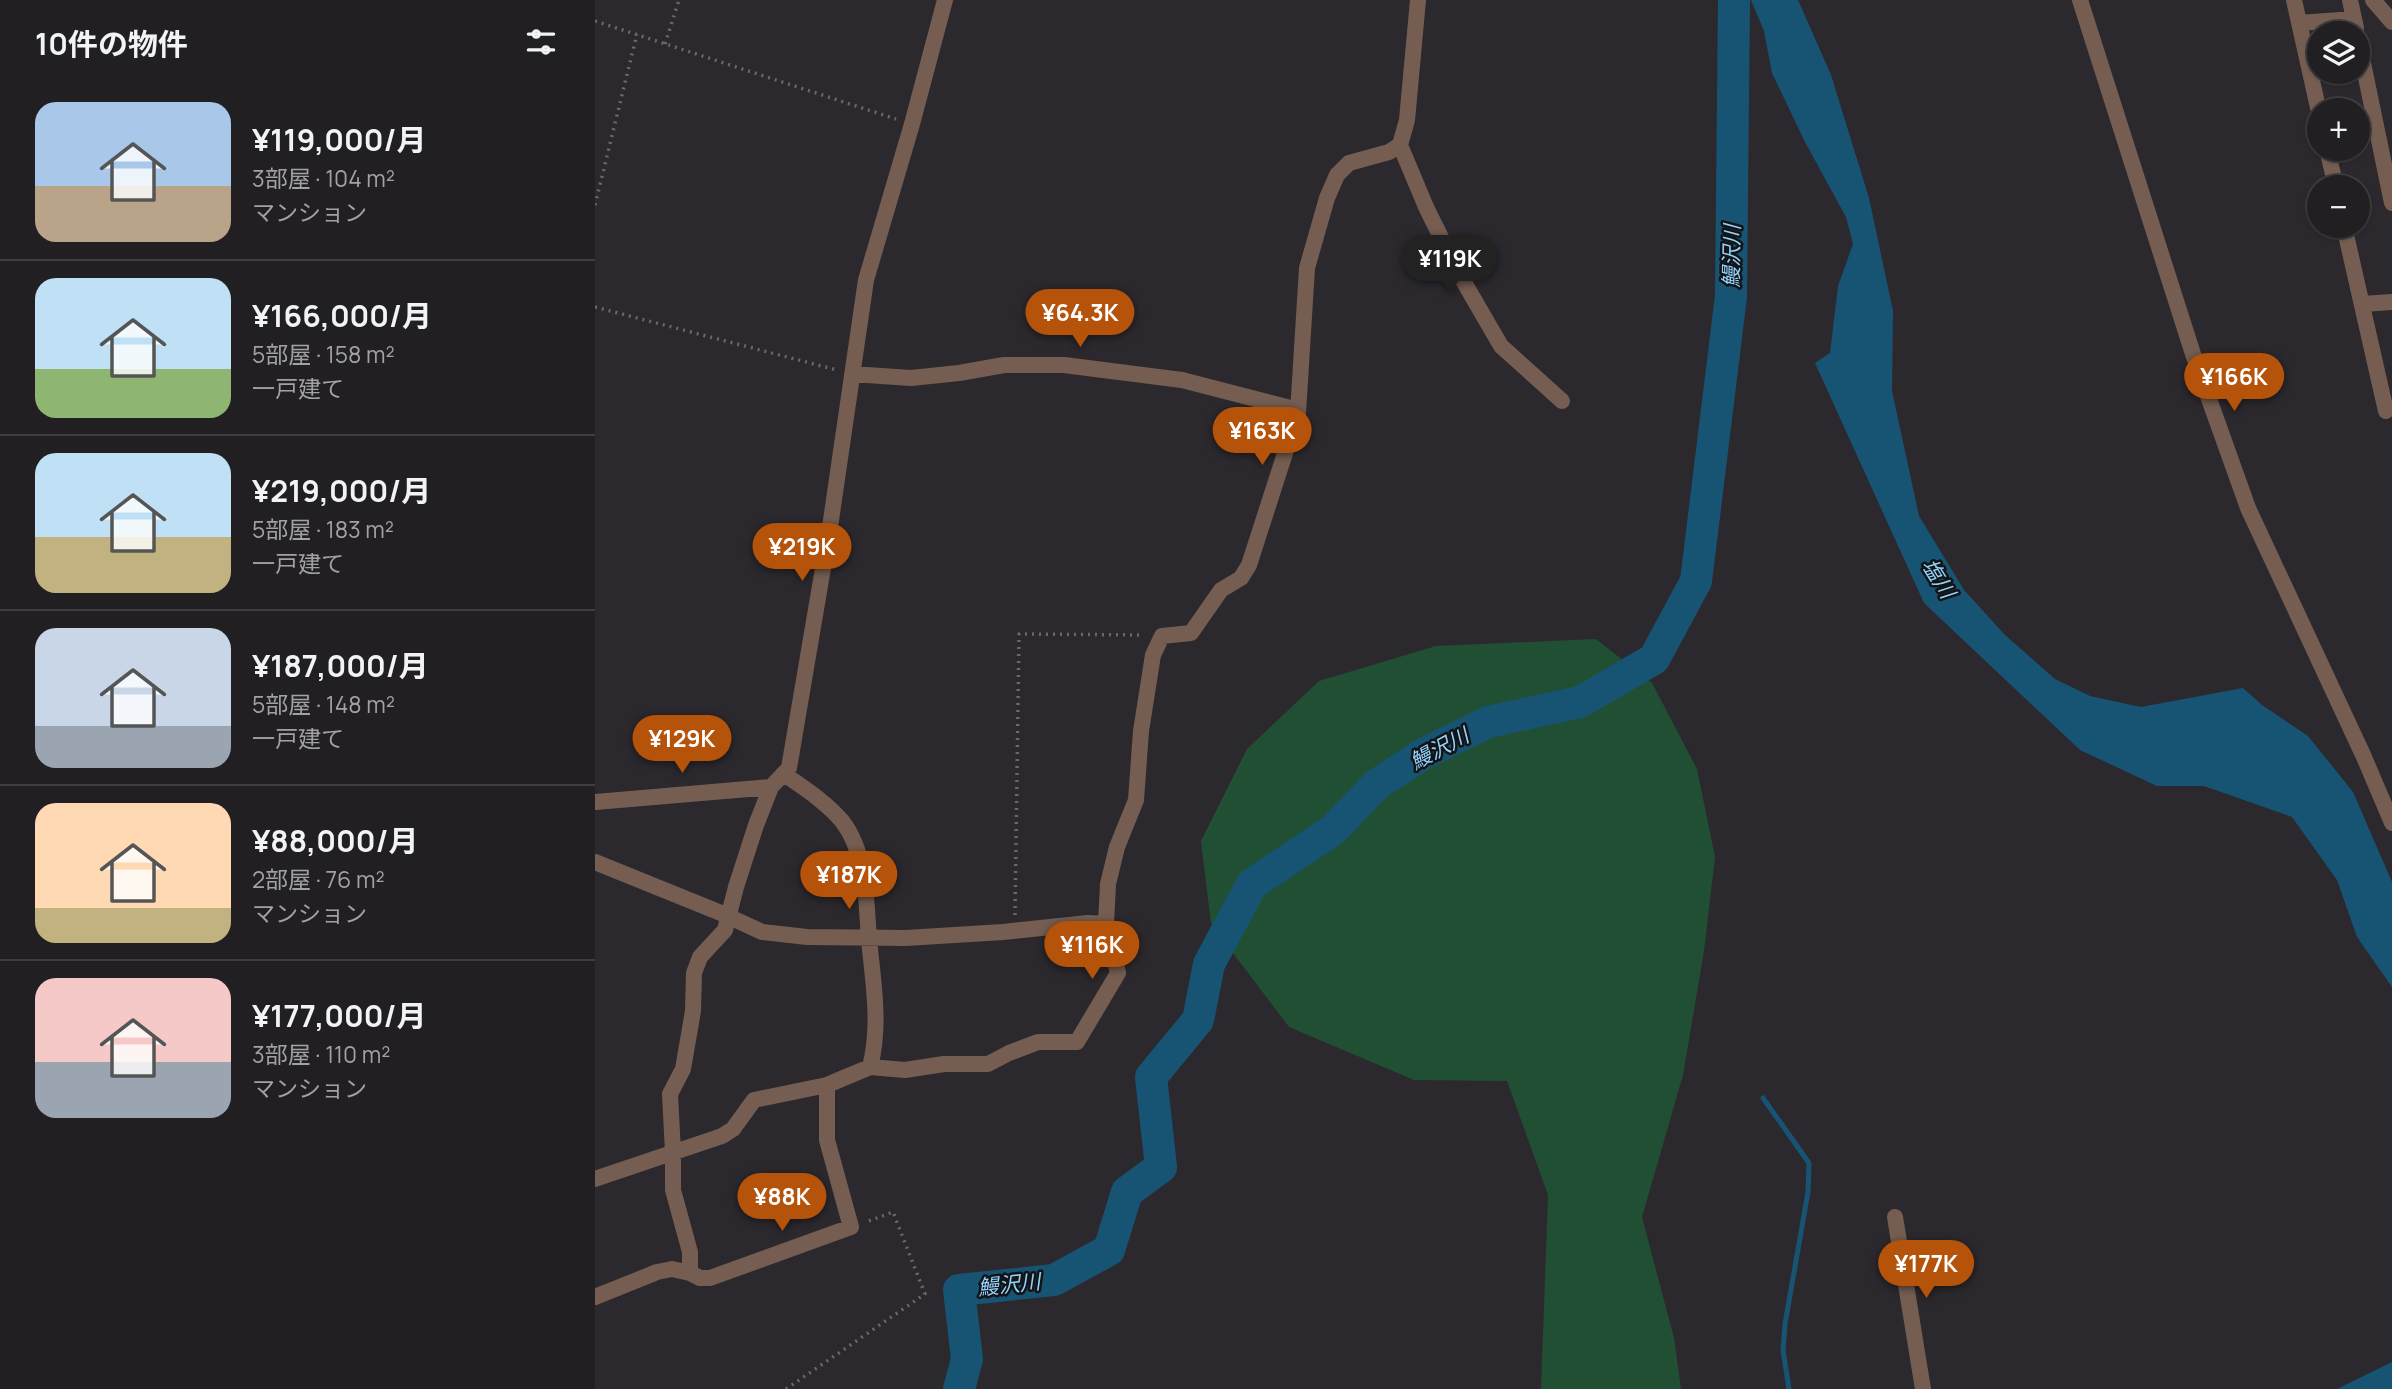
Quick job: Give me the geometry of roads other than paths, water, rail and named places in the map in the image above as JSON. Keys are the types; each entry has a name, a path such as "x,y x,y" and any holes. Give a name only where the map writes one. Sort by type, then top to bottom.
{"street":[{"path":"690,1273 690,1252 673,1191 670,1094 683,1069 693,1011 694,973 700,957 725,930 756,825 771,788 789,768 866,280 912,124 944,0"},
{"path":"1418,0 1407,120 1400,145 1426,207 1458,272 1501,346 1562,401"},
{"path":"2080,0 2189,341 2248,508 2355,736 2392,823"},
{"path":"2294,0 2316,98"},
{"path":"2350,0 2354,21"},
{"path":"2373,0 2392,22"},
{"path":"2299,23 2307,24"},
{"path":"2368,84 2391,196"},
{"path":"2391,196 2392,139"},
{"path":"595,1179 722,1136 733,1129 754,1100 827,1085 870,1067 905,1070 944,1064 988,1064 1009,1052 1038,1042 1077,1042 1118,973 1106,924 1108,884 1117,847 1136,800 1141,731 1153,655 1161,636 1191,633 1221,590 1241,578 1249,565 1298,410 1307,268 1327,198 1337,175 1349,163 1389,152 1400,145"},
{"path":"2347,238 2386,411"},
{"path":"2362,304 2392,302"},
{"path":"852,374 911,378 1004,365 1064,365 1182,380 1298,410"},
{"path":"784,774 821,801 843,823 862,868 877,1013 876,1044 870,1067"},
{"path":"595,802 771,788"},
{"path":"595,862 762,932 807,937 906,938 1088,923 1106,924"},
{"path":"595,1297 657,1272 672,1269 700,1278 710,1278 851,1227 827,1140 827,1085"},
{"path":"1895,1217 1923,1389"}],"water":[{"name":"塩川","path":"1751,0 1798,0 1831,75 1869,198 1893,311 1892,391 1919,516 1964,590 2005,635 2055,679 2090,696 2141,707 2243,688 2262,705 2308,736 2353,792 2392,882 2392,987 2357,937 2337,880 2292,817 2204,786 2157,786 2080,750 1924,603 1815,363 1830,353 1838,286 1853,244 1846,217 1805,142 1772,73 1764,31"},
{"path":"2392,1362 2392,1389 2337,1389"}],"waterway":[{"name":"鰻沢川","path":"959,1389 967,1359 959,1290 1054,1280 1109,1250 1127,1192 1161,1167 1151,1077 1198,1020 1209,964 1252,884 1333,830 1376,785 1423,754 1488,722 1580,702 1654,659 1696,581 1731,296 1734,0"},
{"path":"1763,1098 1809,1163 1808,1192 1785,1324 1783,1350 1789,1389"}]}
